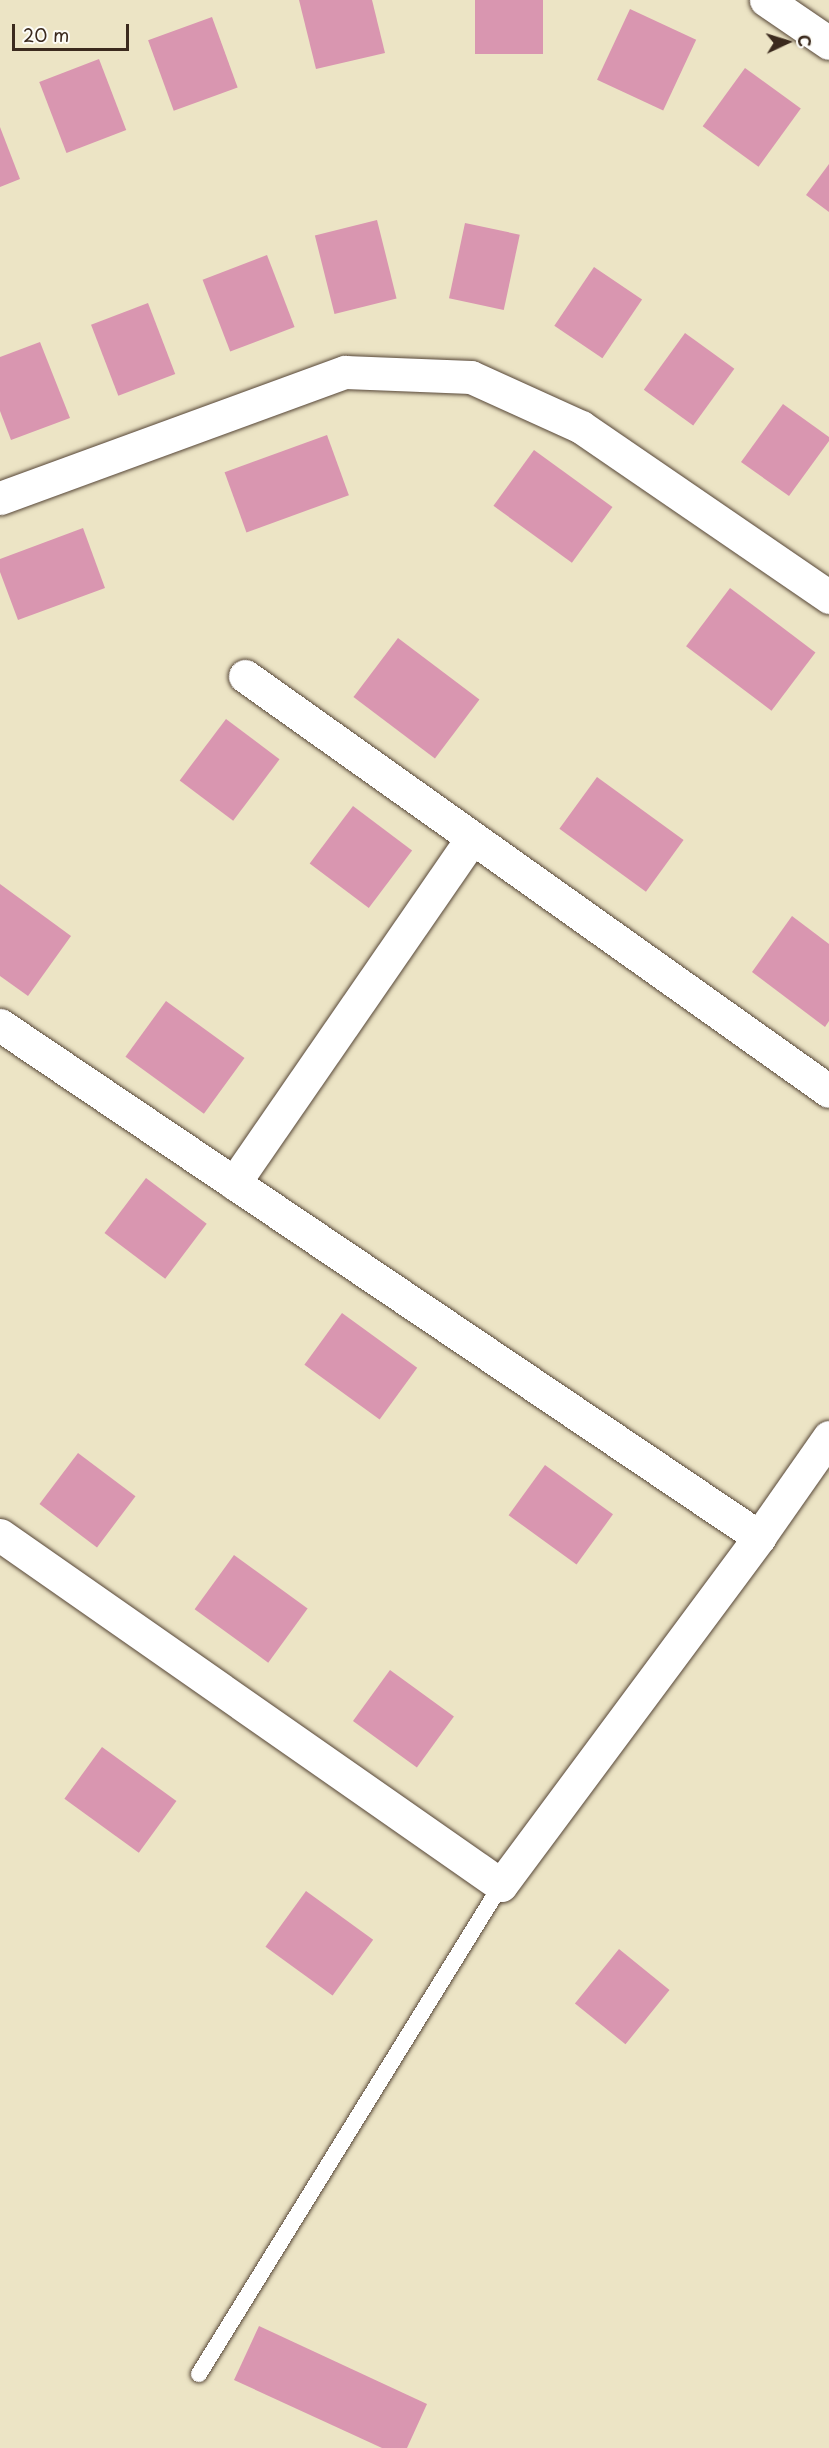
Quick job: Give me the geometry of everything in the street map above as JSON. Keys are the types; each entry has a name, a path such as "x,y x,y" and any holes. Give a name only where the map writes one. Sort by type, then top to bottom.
{"street":[{"path":"766,0 829,43"},
{"path":"0,498 345,372 471,377 581,427 829,597"},
{"path":"245,676 829,1091"},
{"path":"234,1183 472,838"},
{"path":"0,1025 759,1537"},
{"path":"0,1535 501,1885 759,1537 824,1455"}],"lane":[{"path":"199,2374 501,1885"}],"building":[{"path":"299,0 372,0 385,53 316,69"},
{"path":"475,0 543,0 543,54 475,54"},
{"path":"630,9 696,40 663,111 597,80"},
{"path":"212,17 238,87 174,111 148,40"},
{"path":"99,59 126,130 66,153 39,82"},
{"path":"745,68 801,109 759,167 703,126"},
{"path":"0,127 20,179 0,187"},
{"path":"829,164 829,212 806,195"},
{"path":"377,220 397,299 334,314 315,235"},
{"path":"465,223 520,235 504,310 449,298"},
{"path":"267,255 295,327 230,352 203,280"},
{"path":"594,267 642,299 602,358 554,326"},
{"path":"148,303 175,374 118,396 91,325"},
{"path":"685,333 734,369 693,425 644,390"},
{"path":"40,342 70,418 11,440 0,411 0,357"},
{"path":"783,404 829,437 829,441 789,496 741,462"},
{"path":"327,435 349,495 246,532 225,472"},
{"path":"534,450 612,507 572,563 493,506"},
{"path":"83,528 105,588 18,620 0,572 0,559"},
{"path":"730,588 815,652 772,711 686,646"},
{"path":"398,638 479,699 435,758 353,697"},
{"path":"226,719 280,759 233,821 180,780"},
{"path":"597,777 684,840 646,892 559,829"},
{"path":"353,806 412,851 369,908 310,864"},
{"path":"0,884 71,936 28,996 0,976"},
{"path":"792,916 829,944 829,1021 825,1027 752,972"},
{"path":"166,1001 244,1058 204,1114 125,1057"},
{"path":"146,1178 207,1224 165,1279 104,1233"},
{"path":"342,1313 417,1368 380,1419 304,1365"},
{"path":"78,1453 136,1496 97,1547 39,1504"},
{"path":"545,1465 613,1514 577,1565 509,1515"},
{"path":"234,1555 308,1608 268,1663 195,1609"},
{"path":"390,1670 454,1716 417,1767 353,1721"},
{"path":"102,1747 176,1801 139,1853 64,1799"},
{"path":"306,1891 373,1940 333,1996 265,1947"},
{"path":"619,1949 670,1990 625,2044 575,2003"},
{"path":"259,2326 427,2404 407,2448 382,2448 234,2380"}]}
